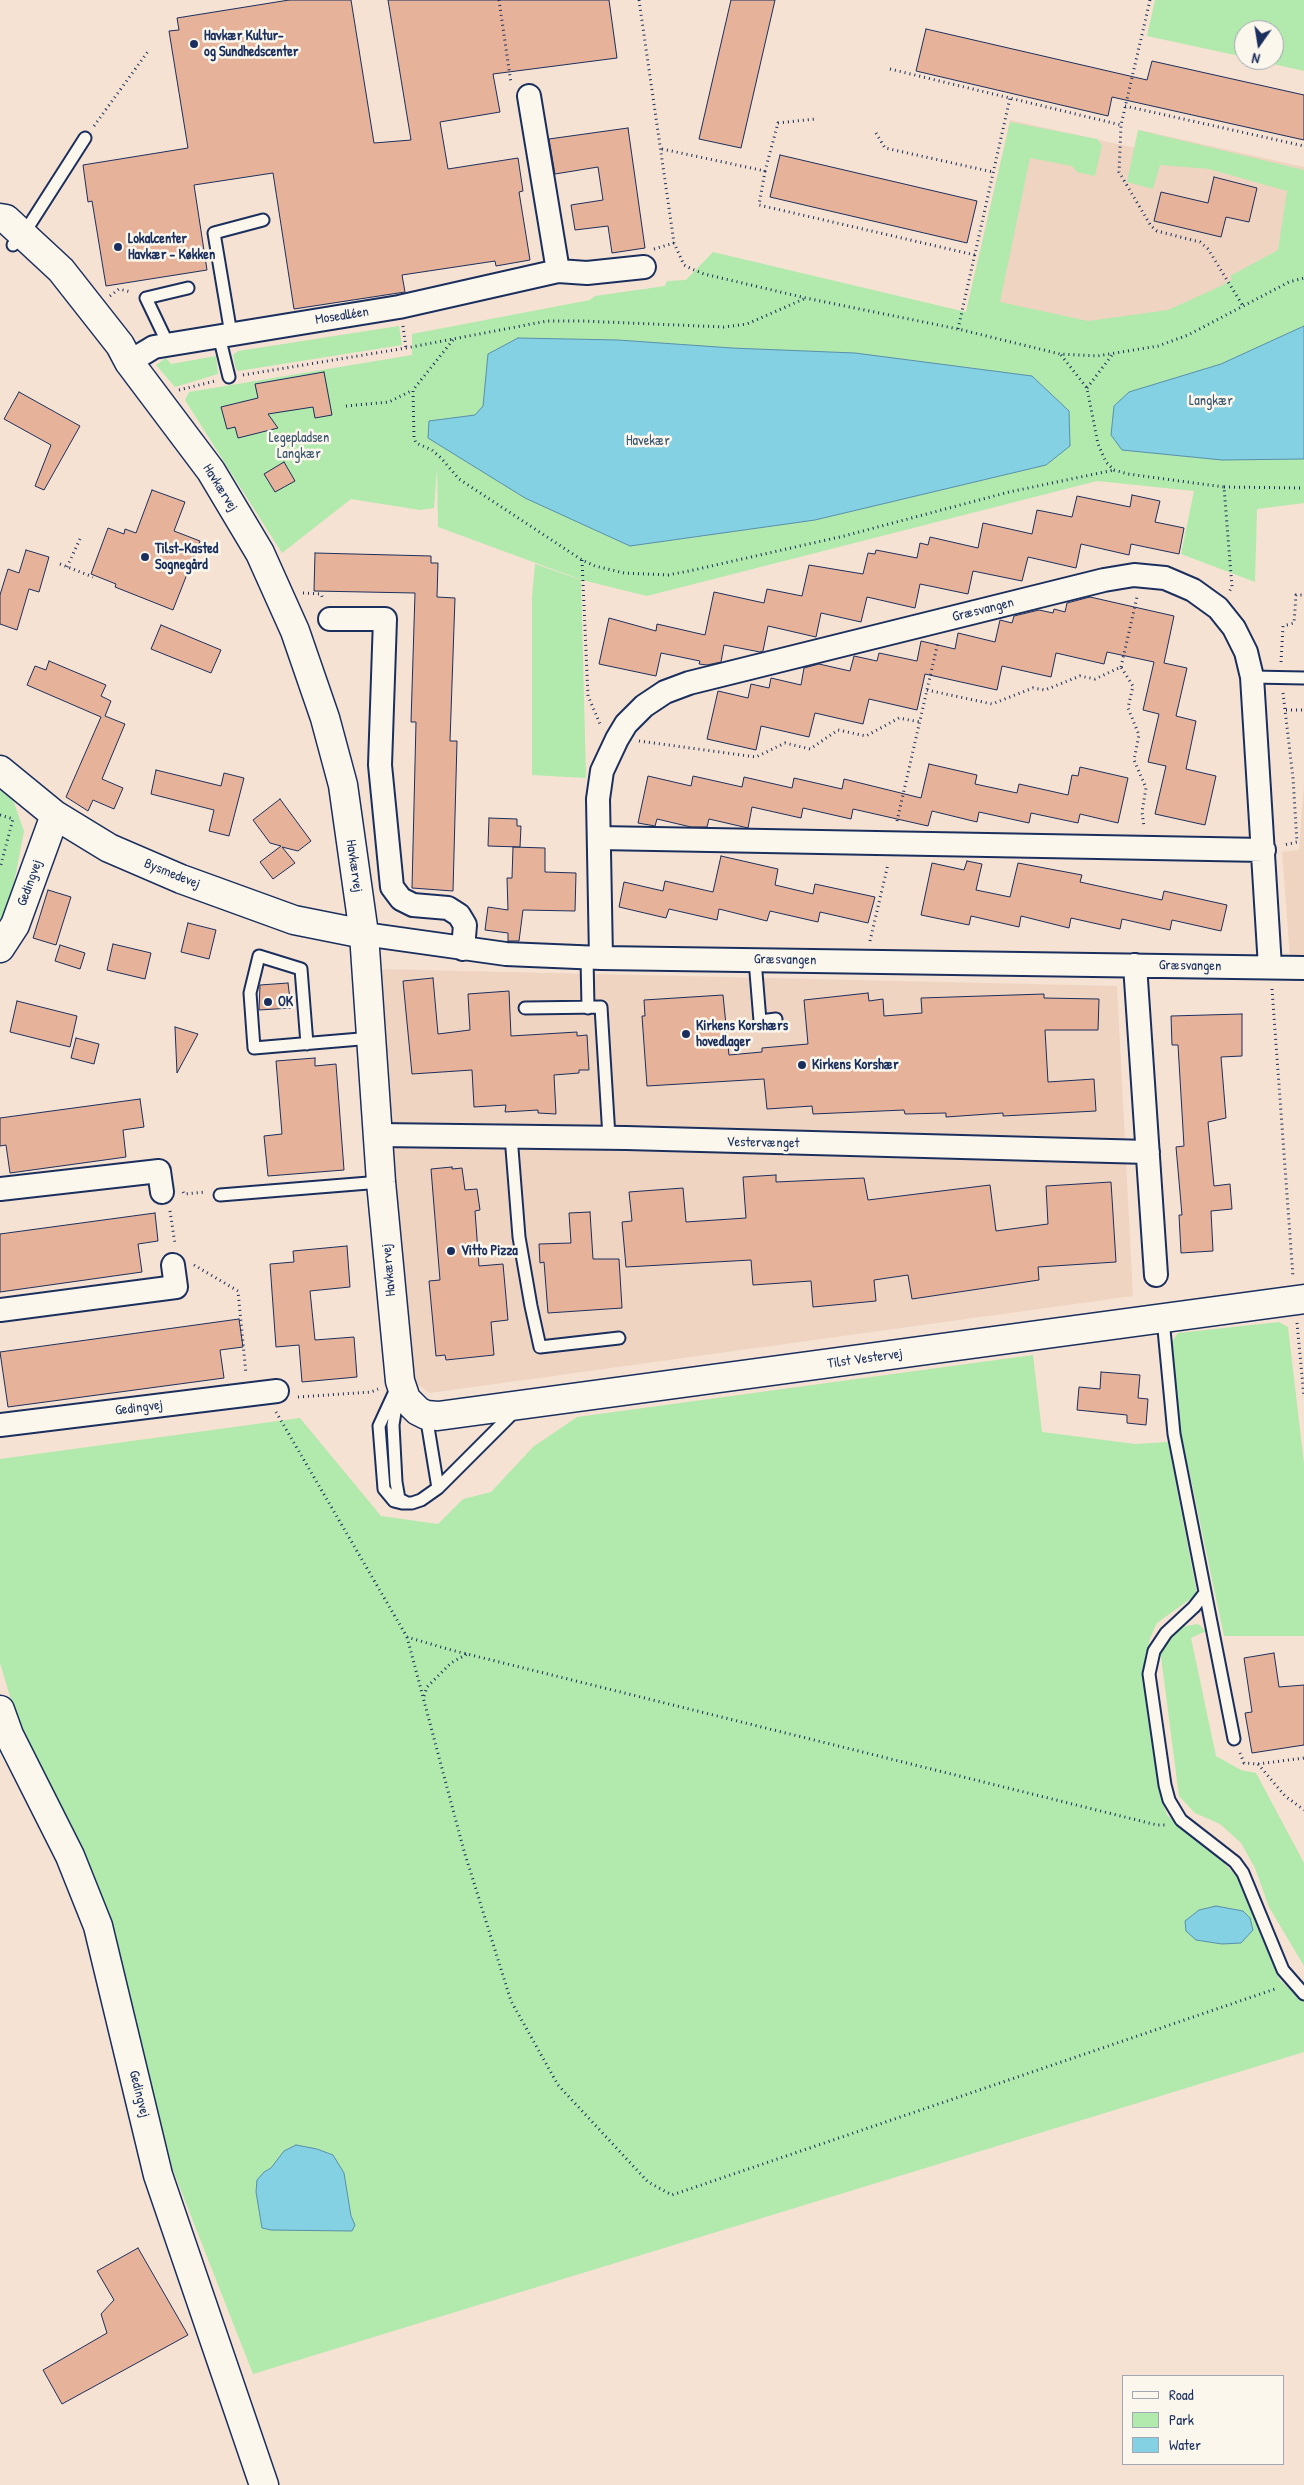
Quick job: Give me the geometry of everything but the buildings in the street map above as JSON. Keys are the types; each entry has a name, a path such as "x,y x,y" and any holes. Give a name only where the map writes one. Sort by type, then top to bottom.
{"street":[{"path":"529,96 558,270"},
{"name":"Havkærvej","path":"0,218 6,220 12,236 113,352 129,362"},
{"name":"Havkærvej","path":"12,236 61,270 120,345 129,362 211,471 260,553 295,631 322,709 340,777 364,934 381,1182 400,1381 406,1399 426,1415"},
{"name":"Mosealléen","path":"129,362 154,347 399,307 558,270 587,274 644,266"},
{"name":"Græsvangen","path":"594,957 599,838 598,798 602,771 626,724 644,706 665,692 689,683 1104,580 1142,576 1165,578 1193,590 1218,608 1234,628 1246,652 1252,677 1270,967"},
{"path":"330,619 385,619 380,765 392,887 401,899 413,905 448,908 459,915 465,925 462,949"},
{"name":"Bysmedevej","path":"0,770 55,815 110,848 181,879 294,920 364,934"},
{"name":"Gedingvej","path":"0,948 15,925 55,815"},
{"path":"599,838 1264,850"},
{"name":"Græsvangen","path":"364,934 506,954 755,960 1304,968"},
{"path":"1135,965 1156,1275"},
{"name":"Vestervænget","path":"378,1135 609,1137 1148,1152"},
{"path":"0,1189 159,1171 162,1192"},
{"path":"0,1310 176,1287 175,1260"},
{"name":"Tilst Vestervej","path":"426,1415 438,1416 521,1405 1299,1299"},
{"name":"Gedingvej","path":"0,1425 264,1393"},
{"name":"Gedingvej","path":"0,1710 9,1735 70,1856 98,1926 158,2175 264,2485"}],"lane":[{"path":"12,236 85,138"},
{"path":"229,377 214,233 263,220"},
{"path":"168,344 146,298 188,288"},
{"path":"1252,677 1304,678"},
{"path":"307,1044 301,969 259,956 250,993 254,1048 307,1044 372,1038"},
{"path":"588,1008 594,957"},
{"path":"755,960 760,1020 776,1019"},
{"path":"525,1008 601,1007 609,1137"},
{"path":"511,1136 519,1237 540,1347 619,1338"},
{"path":"220,1195 381,1182"},
{"path":"1163,1319 1174,1434 1234,1738"},
{"path":"400,1381 379,1426 382,1481 388,1496 394,1500 412,1503 438,1488 521,1405"},
{"path":"426,1415 438,1488"},
{"path":"1205,1593 1194,1607 1166,1633 1154,1651 1149,1674 1165,1785 1169,1800 1181,1820 1235,1862 1244,1873 1272,1947 1283,1970 1292,1983 1304,1994"}],"path":[{"path":"499,0 512,93 529,96"},
{"path":"640,0 674,243 684,265 704,274 806,298 958,329 1060,354 1112,355 1158,346 1188,335 1289,282 1304,278"},
{"path":"1150,0 1121,125 1119,172 1151,226 1157,231 1200,242 1208,249 1243,306"},
{"path":"85,138 149,50"},
{"path":"890,69 1121,125"},
{"path":"958,329 1010,98"},
{"path":"1125,106 1304,146"},
{"path":"815,120 778,123 765,171 759,205 975,255"},
{"path":"876,133 885,148 993,172"},
{"path":"662,149 765,171"},
{"path":"93,310 119,288 146,298"},
{"path":"160,401 176,390 229,377 453,340 494,330 547,321 582,320 724,327 747,324 806,298"},
{"path":"346,406 388,402 413,390 453,340"},
{"path":"1060,354 1087,388 1098,444 1106,462 1114,470"},
{"path":"1087,388 1112,355"},
{"path":"413,390 414,438 416,443 437,454 459,478 582,560 595,566 624,573 668,575 844,536 1009,492 1114,470 1128,474 1224,486 1304,488"},
{"path":"1224,486 1232,588"},
{"path":"67,567 80,539"},
{"path":"582,560 588,696 608,736 617,739 756,757 785,743 810,749 838,730 866,736 900,718 920,722"},
{"path":"60,564 93,577"},
{"path":"1142,576 1121,667 1133,686 1128,708 1139,735 1134,760 1146,788 1142,812 1146,848"},
{"path":"278,592 321,594 330,619"},
{"path":"1264,850 1297,842 1286,710 1280,678 1283,626 1294,623 1296,595 1304,595"},
{"path":"866,961 943,620"},
{"path":"927,690 992,704 1033,688 1045,690 1080,676 1095,679 1121,667"},
{"path":"1286,710 1304,710"},
{"path":"0,815 13,820 0,868"},
{"path":"1270,967 1299,1299 1304,1397"},
{"path":"162,1192 183,1190 184,1194 206,1192 220,1195"},
{"path":"162,1192 168,1195 175,1260 238,1291 264,1393 407,1637 464,1851 512,2000 558,2085 648,2182 672,2195 1292,1983"},
{"path":"264,1393 278,1398 371,1392 400,1381"},
{"path":"407,1637 467,1654 1156,1825 1173,1824 1181,1820"},
{"path":"424,1697 427,1687 451,1663 467,1654"},
{"path":"1234,1738 1244,1763 1258,1764 1304,1758"},
{"path":"1258,1764 1285,1796 1304,1810"}],"shaded area":[{"path":"1010,120 1136,148 1140,130 1304,167 1304,270 1164,335 964,320"},
{"path":"1304,782 1304,958 1290,958 1282,852 1299,850"},
{"path":"380,969 1117,986 1133,1296 430,1393 410,1380"}],"green space":[{"path":"1155,0 1304,0 1304,71 1284,67 1284,20 1234,20 1234,55 1147,36"},
{"name":"Havekær","path":"1010,122 1097,139 1102,145 1095,176 1077,172 1072,166 1030,158 1000,302 1088,321 1168,310 1223,285 1232,279 1230,276 1278,250 1287,191 1209,169 1160,165 1153,189 1127,182 1138,130 1304,170 1304,503 1257,509 1255,582 1181,554 1194,491 1097,481 647,596 582,580 438,527 437,468 434,508 420,510 351,499 282,553 185,400 189,392 412,355 412,334 590,300 595,296 665,286 667,281 686,280 713,252 966,312"},
{"path":"399,326 402,345 238,371 236,369 233,355 238,351"},
{"path":"216,356 218,374 175,387 156,365 166,358 171,364"},
{"path":"535,564 581,580 586,778 532,775 532,598"},
{"path":"0,790 13,800 24,831 10,904 0,925"},
{"path":"1279,1322 1288,1327 1304,1464 1304,1636 1224,1636 1189,1470 1179,1435 1171,1343 1178,1333"},
{"path":"1033,1355 1042,1432 1135,1444 1168,1442 1197,1594 1157,1623 1150,1638 1145,1663 1159,1792 1167,1815 1224,1863 1244,1885 1280,1980 1304,2002 1304,2052 253,2374 173,2170 107,1907 15,1713 0,1663 0,1459 300,1418 381,1516 438,1524 463,1499 491,1492 533,1447 577,1417"},
{"path":"1198,1624 1206,1631 1191,1638 1216,1756 1241,1770 1256,1773 1304,1863 1304,1966 1269,1907 1255,1868 1241,1843 1220,1824 1195,1813 1179,1796 1160,1649 1180,1627"}],"water":[{"path":"1304,326 1304,459 1222,460 1122,450 1111,435 1114,406 1129,392 1221,364"},
{"path":"518,338 618,340 732,348 855,353 1032,376 1069,411 1070,446 1046,465 815,520 630,546 525,498 428,438 429,421 475,415 483,406 488,354"},
{"path":"1216,1906 1243,1911 1250,1918 1253,1930 1241,1943 1222,1944 1196,1940 1186,1931 1185,1921 1199,1910"},
{"path":"296,2145 317,2149 333,2155 344,2173 351,2216 355,2225 352,2231 271,2230 262,2228 256,2192 257,2180 264,2172 271,2168 284,2151"}],"place":[{"name":"Havkær Kultur- og Sundhedscenter","path":"194,44"},
{"name":"Lokalcenter Havkær - Køkken","path":"118,247"},
{"name":"Tilst-Kasted Sognegård","path":"145,557"},
{"name":"OK","path":"268,1002"},
{"name":"Kirkens Korshærs hovedlager","path":"686,1034"},
{"name":"Kirkens Korshær","path":"802,1065"},
{"name":"Vitto Pizza","path":"451,1251"}],"park label":[{"name":"Langkær","path":"1211,401"},
{"name":"Legepladsen Langkær","path":"299,446"}]}
